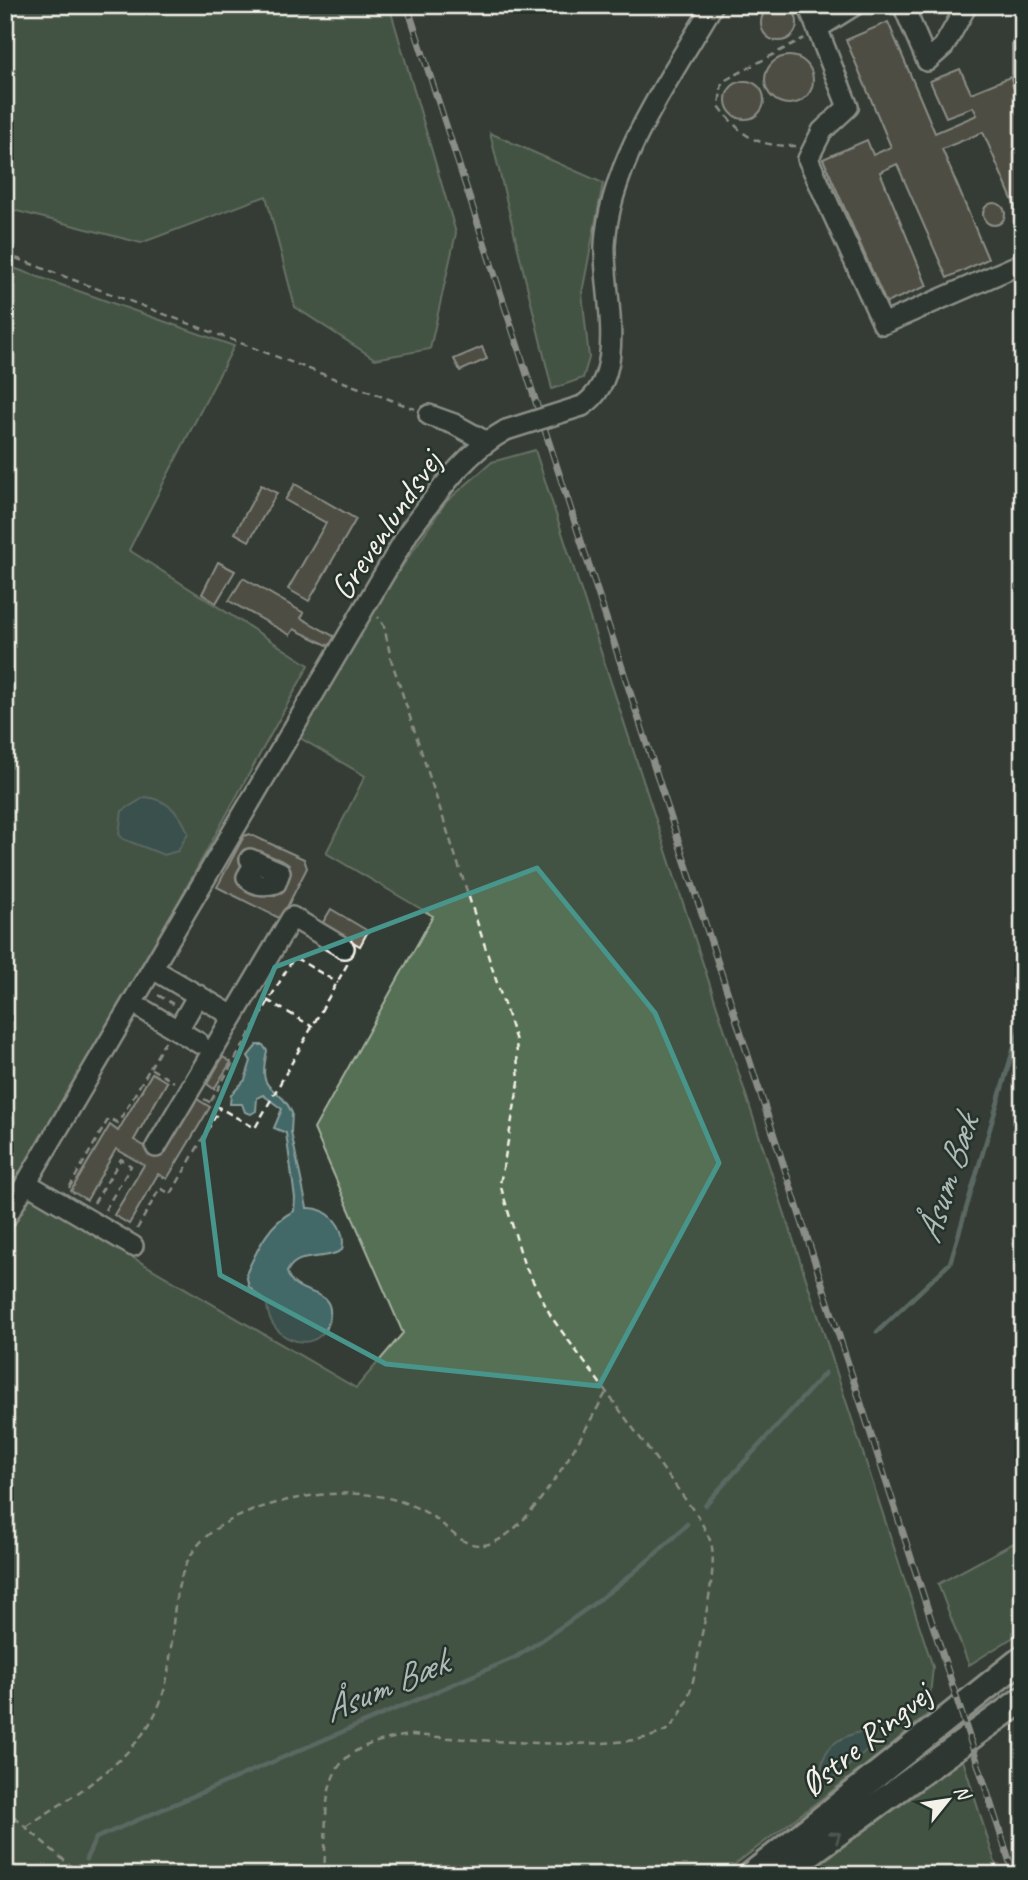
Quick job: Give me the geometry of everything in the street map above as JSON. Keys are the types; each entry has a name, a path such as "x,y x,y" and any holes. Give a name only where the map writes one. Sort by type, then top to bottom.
{"main road":[{"name":"Østre Ringvej","path":"751,1875 1023,1658"},
{"path":"780,1875 1023,1699"}],"street":[{"name":"Grevenlundsvej","path":"5,1219 153,969 242,853 367,605 410,530 454,471 485,441 506,430 582,405 602,387 610,354 605,246 611,201 627,155 713,5"},
{"path":"808,5 848,107 822,131 808,159 883,324 1023,263"},
{"path":"818,28 855,5"},
{"path":"903,5 927,61 944,46 967,5"},
{"path":"1023,45 1023,82"},
{"path":"429,415 454,424 485,441"},
{"path":"156,1147 292,917 344,948"},
{"path":"153,969 233,1016"},
{"path":"175,1029 198,995"},
{"path":"144,1010 199,1043"},
{"path":"26,1183 95,1215 133,1246"}],"path":[{"path":"814,147 766,146 735,128 719,106 722,82 797,43 818,28"},
{"path":"5,254 429,415"},
{"path":"324,1875 330,1778 345,1758 361,1747 386,1738 412,1735 577,1744 652,1737 669,1728 682,1711 693,1678 708,1603 711,1544 699,1518 552,1318 524,1264 500,1184 519,1082 516,1041 383,626 367,605"},
{"path":"269,1101 349,964 344,948"},
{"path":"210,1102 293,957 338,982"},
{"path":"248,990 313,1027"},
{"path":"150,1068 175,1029"},
{"path":"121,1159 131,1166 95,1215 121,1159"},
{"path":"27,1826 89,1785 113,1764 139,1736 157,1710 168,1668 178,1581 190,1554 206,1536 255,1510 289,1500 321,1493 362,1494 402,1503 433,1517 457,1539 483,1545 507,1533 527,1515 552,1484 607,1391"},
{"path":"5,1809 81,1875"}],"highlighted area":[{"path":"537,868 655,1013 719,1163 599,1386 386,1364 220,1275 203,1140 275,967"}],"green space":[{"path":"5,5 389,5 456,233 430,349 375,359 295,307 266,196 141,243 5,208"},
{"path":"490,133 603,183 582,293 589,358 583,378 552,389"},
{"path":"5,265 234,346 129,550 309,665 179,901 5,1198"},
{"path":"535,450 933,1667 928,1714 883,1752 721,1875 5,1875 5,1237 29,1197 356,1388 403,1333 314,1129 433,916 326,853 365,776 300,738 379,601 445,503 492,462"},
{"path":"1023,1538 1023,1631 969,1665 938,1584"},
{"path":"962,1757 999,1875 790,1875"}],"water":[{"path":"145,797 166,804 181,819 188,833 178,851 164,855 123,839 119,834 122,811"},
{"path":"257,1045 263,1045 267,1051 264,1066 266,1083 281,1096 292,1113 291,1132 307,1208 329,1215 335,1220 342,1234 342,1250 297,1261 287,1272 297,1286 320,1296 329,1306 330,1315 326,1329 318,1337 308,1341 286,1337 276,1329 267,1304 249,1287 246,1274 259,1246 271,1229 294,1211 295,1198 286,1133 274,1128 282,1109 263,1095 257,1098 256,1111 251,1114 245,1112 242,1104 230,1104 231,1095 245,1080 251,1061 248,1056"},
{"path":"864,1731 870,1738 868,1749 835,1777 821,1780 823,1760 831,1746 845,1737"}],"building":[{"path":"779,5 792,10 797,23 792,36 779,41 766,36 761,23 766,10"},
{"path":"888,22 935,133 977,115 973,107 946,117 930,81 960,69 971,93 1010,77 1023,107 1023,225 983,132 942,149 988,259 947,278 897,164 880,172 927,286 886,303 823,159 867,140 873,155 891,147 846,40"},
{"path":"789,56 806,63 813,80 806,97 789,104 772,97 765,80 772,63"},
{"path":"745,81 758,87 764,100 758,113 745,119 732,113 726,100 732,87"},
{"path":"994,203 1004,210 1005,214 998,224 994,225 984,218 983,214 990,204"},
{"path":"482,347 487,359 460,371 454,359"},
{"path":"295,484 356,519 309,601 288,589 326,523 285,500"},
{"path":"261,485 277,493 249,541 235,533"},
{"path":"218,562 235,571 216,603 202,594"},
{"path":"243,578 304,613 301,618 335,637 331,647 294,629 290,635 229,601"},
{"path":"249,834 304,859 307,868 281,919 217,887 244,836","holes":["253,855 287,871 275,896 240,880"]},
{"path":"331,909 368,931 360,946 322,924"},
{"path":"223,1057 231,1062 214,1089 207,1084"},
{"path":"152,1073 167,1082 134,1140 161,1156 195,1098 210,1107 167,1179 158,1174 129,1224 114,1215 144,1165 116,1149 87,1200 71,1191 110,1125 118,1131"}],"waterway":[{"name":"Åsum Bæk","path":"877,1332 950,1263 1023,1017"},
{"name":"Åsum Bæk","path":"705,1505 825,1373"},
{"name":"Åsum Bæk","path":"86,1859 96,1838 516,1657 606,1595 648,1561 687,1524"}],"railway":[{"path":"407,5 1014,1875"}]}
